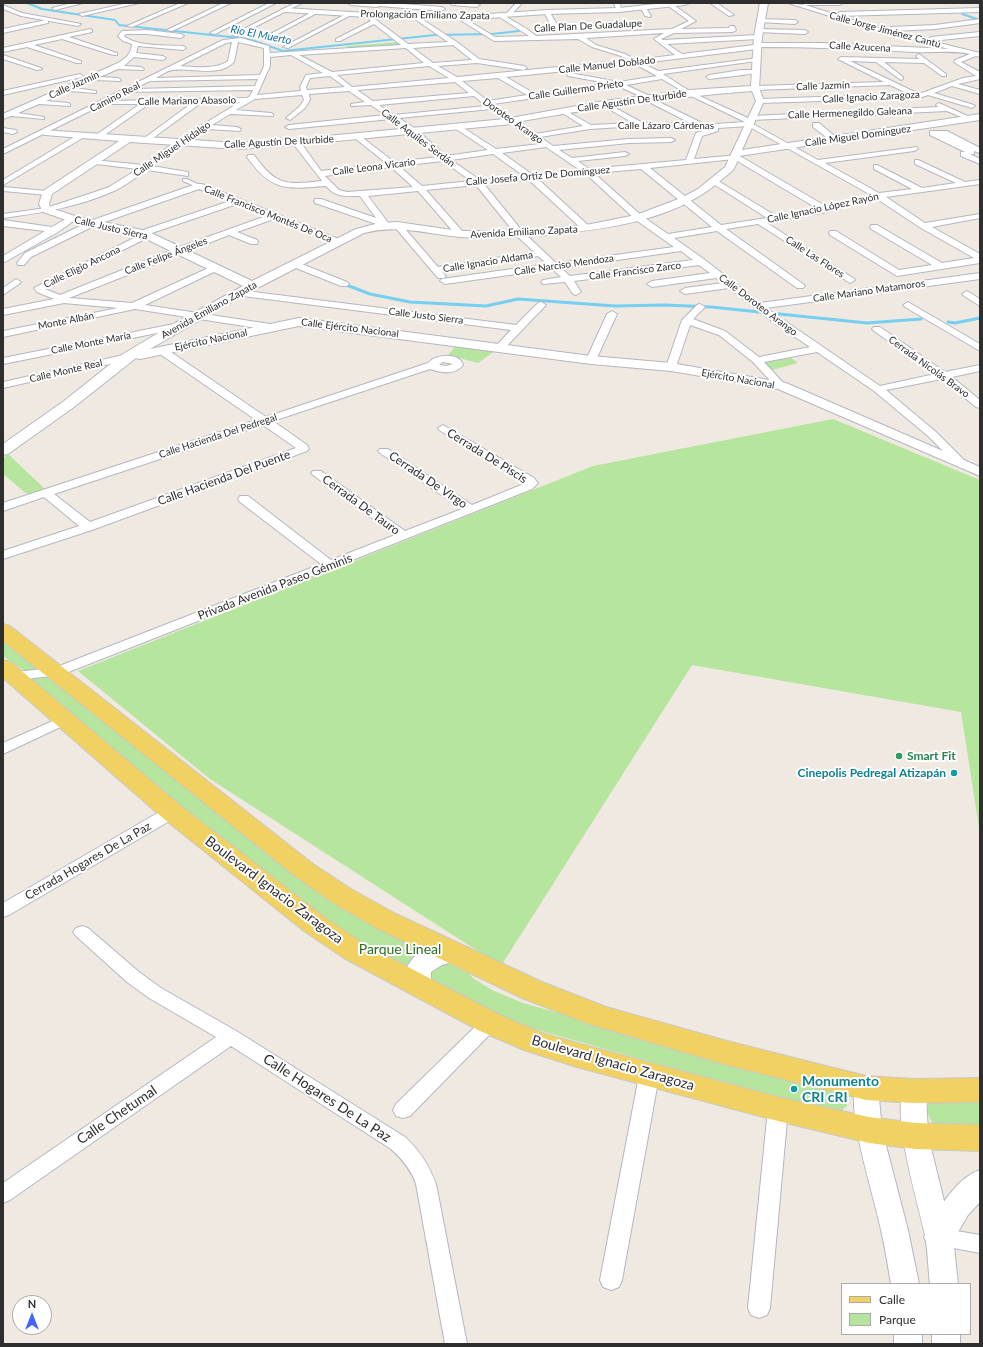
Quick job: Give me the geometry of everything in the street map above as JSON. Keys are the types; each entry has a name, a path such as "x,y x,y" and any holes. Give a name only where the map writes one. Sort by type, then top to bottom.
{"main road":[{"path":"3,630 304,870 342,896 386,921 451,953 532,990 599,1016 727,1053 866,1088 914,1091 980,1090"},
{"name":"Boulevard Ignacio Zaragoza","path":"9,671 172,812 314,924 354,950 425,990 490,1023 534,1042 649,1076 778,1109 869,1130 915,1136 980,1138"},
{"path":"425,990 419,982 418,974 422,967 428,960 436,956 451,953"},
{"path":"939,1237 958,1206 980,1182"}],"street":[{"path":"55,8 80,3"},
{"path":"130,26 185,3"},
{"path":"170,30 228,3"},
{"path":"213,33 273,3"},
{"path":"235,37 300,3"},
{"path":"352,3 442,9"},
{"path":"452,3 478,4"},
{"path":"510,14 520,3"},
{"name":"Prolongación Emiliano Zapata","path":"285,10 365,15 461,17 591,11 618,7 643,7 685,3"},
{"path":"713,3 731,15"},
{"path":"760,101 755,88 756,59 764,3"},
{"path":"793,4 840,3"},
{"path":"380,4 365,15 396,36 433,66 457,80 475,94"},
{"path":"478,4 461,17 494,39 578,37 674,31 733,30 732,27"},
{"path":"669,4 693,21"},
{"name":"Calle Jorge Jiménez Cantú","path":"793,4 865,26 979,54"},
{"path":"82,14 127,5 139,5"},
{"path":"643,7 648,16"},
{"path":"3,8 21,14 78,24"},
{"path":"828,15 980,10"},
{"path":"96,11 117,14"},
{"path":"590,26 591,11"},
{"path":"264,39 316,12"},
{"path":"547,12 556,28"},
{"path":"9,16 21,14"},
{"path":"286,47 350,14"},
{"path":"500,15 535,38"},
{"path":"414,16 464,49 477,61"},
{"path":"763,16 795,22"},
{"path":"961,16 980,21"},
{"path":"3,30 54,20"},
{"path":"338,40 375,21"},
{"path":"679,22 693,21"},
{"path":"589,43 657,39 693,21"},
{"path":"880,30 935,27 980,21"},
{"path":"836,24 858,24"},
{"name":"Calle Plan De Guadalupe","path":"548,29 605,25"},
{"path":"851,27 865,26"},
{"path":"564,28 589,43 638,62 689,93 751,121 789,146 878,196 924,226 980,259"},
{"name":"Calle Plan De Guadalupe","path":"511,30 532,29"},
{"path":"3,50 90,31"},
{"path":"484,33 497,31"},
{"path":"181,36 140,32 127,32 121,34 122,38 135,44 183,48"},
{"path":"663,42 758,40 805,32"},
{"path":"919,40 980,34"},
{"path":"62,37 115,54"},
{"path":"235,37 267,46 267,66 250,99"},
{"path":"172,68 211,68 228,64 231,62 235,37"},
{"name":"Camino Real","path":"3,152 226,40 235,37"},
{"path":"657,39 681,57"},
{"path":"822,45 821,39 846,39"},
{"name":"Calle Azucena","path":"758,40 911,50 962,51"},
{"name":"Calle Manuel Doblado","path":"351,89 548,72 681,57 758,40"},
{"path":"266,55 405,44 454,43"},
{"path":"27,44 79,62"},
{"path":"135,44 135,50 132,55 163,58"},
{"path":"659,51 673,50"},
{"path":"911,50 944,75"},
{"path":"623,55 637,53"},
{"name":"Calle Aquiles Serdán","path":"293,54 333,75 414,132 444,158 478,182 520,234 568,279 576,292"},
{"path":"979,54 957,62 980,76"},
{"name":"Calle Jazmín","path":"3,118 7,114 117,67 127,61 132,55"},
{"path":"3,57 39,69"},
{"path":"413,57 421,57"},
{"path":"657,73 756,59"},
{"path":"926,61 841,60 980,124"},
{"path":"878,60 901,78"},
{"path":"290,118 303,107 307,100 306,93 302,90 308,76 333,75 477,61 595,78 616,83 704,127"},
{"path":"314,64 329,63"},
{"path":"492,64 491,67 500,76 534,96"},
{"path":"117,67 141,69"},
{"path":"3,93 110,70"},
{"path":"709,77 740,72 756,72"},
{"name":"Calle Ignacio Zaragoza","path":"760,101 919,96 980,76"},
{"path":"147,80 262,77"},
{"name":"Calle Guillermo Prieto","path":"289,127 392,117 490,105 576,89 664,77"},
{"path":"90,78 118,80"},
{"name":"Calle Jazmín","path":"755,88 892,83"},
{"path":"565,84 576,89"},
{"path":"952,84 980,92"},
{"path":"126,91 257,88"},
{"name":"Calle Agustín De Iturbide","path":"45,132 146,141 238,146 358,137 459,127 648,98 755,88"},
{"path":"66,89 94,92"},
{"name":"Calle Mariano Abasolo","path":"102,103 250,99 351,89"},
{"path":"927,93 972,106"},
{"path":"353,105 475,94"},
{"name":"Doroteo Arango","path":"475,94 550,147"},
{"name":"Calle Miguel Hidalgo","path":"3,216 47,210 112,189 179,143 250,99"},
{"path":"24,100 68,105"},
{"path":"146,141 199,101"},
{"name":"Avenida Emiliano Zapata","path":"3,451 69,404 128,357 238,293 338,242 371,227 389,224 460,234 520,234 586,228 639,218 685,200 702,191 729,168 760,101"},
{"path":"99,137 148,102"},
{"path":"604,104 640,124"},
{"name":"Calle Hermenegildo Galeana","path":"751,121 947,109"},
{"path":"563,111 590,127"},
{"path":"229,112 271,115"},
{"path":"7,114 42,118"},
{"name":"Calle Miguel Domínguez","path":"736,155 980,117"},
{"name":"Calle Lázaro Cárdenas","path":"534,136 590,127 640,124 717,127 751,121"},
{"path":"621,125 629,141"},
{"path":"816,125 834,139"},
{"path":"205,127 237,128"},
{"path":"459,127 531,177 586,228"},
{"path":"689,162 698,136 717,127"},
{"path":"3,130 13,132"},
{"path":"980,151 944,133 933,133 968,153 980,162"},
{"path":"3,183 82,136"},
{"path":"358,137 420,188 460,234"},
{"path":"3,189 47,193 96,162 128,139"},
{"name":"Calle Leona Vicario","path":"319,174 494,151 629,141 671,140"},
{"path":"296,142 319,174 329,183"},
{"name":"Calle Doroteo Arango","path":"550,147 588,171 639,218 702,262 780,323 878,389 932,434 962,464"},
{"path":"818,162 914,149"},
{"path":"968,153 980,151"},
{"path":"570,160 625,154"},
{"path":"736,155 826,210"},
{"name":"Calle Josefa Ortiz De Domínguez","path":"329,183 336,192 341,194 362,194 588,171 644,167 736,155"},
{"path":"251,157 259,170 283,185 329,183"},
{"path":"96,162 146,167 185,177 199,186"},
{"path":"918,162 964,184"},
{"path":"644,167 720,229 800,286"},
{"path":"877,167 922,191"},
{"path":"715,181 775,219"},
{"name":"Calle Ignacio López Rayón","path":"667,238 826,210 878,196 980,182"},
{"path":"21,263 28,255 93,223 199,186"},
{"name":"Calle Francisco Montés De Oca","path":"199,186 338,242"},
{"path":"47,193 44,204 47,210"},
{"path":"362,194 389,224 436,270"},
{"name":"Calle Eligio Ancona","path":"62,299 39,288 144,234 236,202"},
{"path":"318,202 389,224"},
{"name":"Calle Justo Sierra","path":"47,210 72,219 144,234 180,250 252,286"},
{"name":"Calle Felipe Ángeles","path":"62,299 180,250 274,216"},
{"path":"924,226 980,216"},
{"path":"3,260 72,219"},
{"name":"Calle Las Flores","path":"760,222 850,280"},
{"path":"3,223 55,230"},
{"path":"874,227 940,266"},
{"path":"229,232 254,242"},
{"path":"834,233 898,273 980,259"},
{"path":"3,248 19,250"},
{"name":"Calle Narciso Mendoza","path":"436,270 448,284 555,266 683,248"},
{"name":"Calle Ignacio Aldama","path":"436,270 540,254"},
{"name":"Calle Francisco Zarco","path":"546,282 702,262"},
{"path":"294,264 344,284"},
{"path":"129,307 215,268"},
{"path":"652,284 718,275"},
{"name":"Calle Mariano Matamoros","path":"758,306 980,276"},
{"path":"3,292 16,282"},
{"path":"685,291 730,285"},
{"name":"Calle Justo Sierra","path":"238,293 518,328"},
{"path":"967,294 980,303"},
{"path":"3,312 62,299"},
{"name":"Calle Ejército Nacional","path":"62,299 270,327 299,322 309,322 499,348"},
{"path":"908,304 980,348"},
{"path":"499,348 541,305"},
{"name":"Monte Albán","path":"3,334 129,307"},
{"path":"671,367 687,320 700,307"},
{"path":"591,360 612,314"},
{"path":"687,320 722,333 757,360 781,386"},
{"name":"Calle Monte María","path":"3,361 179,326"},
{"name":"Ejército Nacional","path":"128,357 270,327"},
{"name":"Cerrada Nicolás Bravo","path":"877,329 943,375 980,405"},
{"name":"Ejército Nacional","path":"499,348 591,360 671,367 781,386 980,472"},
{"path":"757,360 818,349"},
{"name":"Calle Hacienda Del Puente","path":"3,555 88,527 303,449 303,447 266,420 160,350"},
{"name":"Calle Monte Real","path":"3,385 128,357"},
{"name":"Calle Hacienda Del Pedregal","path":"3,507 433,365"},
{"path":"878,389 980,368"},
{"name":"Cerrada De Piscis","path":"443,428 530,480 532,483"},
{"name":"Cerrada De Virgo","path":"384,451 471,509"},
{"name":"Cerrada De Tauro","path":"317,473 404,536"},
{"name":"Privada Avenida Paseo Géminis","path":"9,671 56,672 528,487 532,483"},
{"path":"46,493 88,527"},
{"path":"244,499 330,565"},
{"path":"3,748 64,720"},
{"name":"Cerrada Hogares De La Paz","path":"3,911 172,812"},
{"name":"Calle Hogares De La Paz","path":"82,932 133,977 155,993 231,1037 398,1143 411,1155 421,1168 426,1184 456,1344"},
{"path":"403,1110 490,1023"},
{"name":"Calle Chetumal","path":"3,1194 231,1037"},
{"path":"610,1280 649,1076"},
{"path":"866,1088 869,1130 895,1230 905,1283"},
{"path":"914,1091 915,1136 939,1237 944,1283"},
{"path":"759,1308 778,1109"},
{"path":"939,1237 980,1244"}],"green space":[{"path":"401,42 406,46 349,50 346,46"},
{"path":"459,342 499,348 478,363 448,355"},
{"path":"791,358 798,363 772,370 763,362"},
{"path":"833,419 980,480 980,834 961,712 692,665 501,966 210,779 78,671 593,466"},
{"path":"8,454 45,489 27,494 3,474 3,459"},
{"path":"3,634 46,669 25,671 3,656"},
{"name":"Parque Lineal","path":"54,674 155,759 438,950 409,973 337,930 196,823 127,760 29,679"},
{"name":"Parque Lineal","path":"437,956 464,968 473,978 492,990 523,1003 848,1095 847,1106 842,1110 832,1113 513,1023 423,978"},
{"path":"980,1096 980,1133 935,1126 928,1114 927,1108 929,1102"}],"waterway":[{"name":"Rio El Muerto","path":"27,3 42,9 115,20 119,25 249,39 283,51 435,35 492,34 519,31"},
{"path":"962,14 980,20"},
{"path":"344,284 370,294 410,302 486,306 518,299 615,306 665,305 711,307 867,323 921,319"},
{"path":"948,322 955,323 980,318"}],"place":[{"name":"Smart Fit","path":"899,756"},
{"name":"Cinepolis Pedregal Atizapán","path":"954,773"},
{"name":"Monumento CRI cRI","path":"794,1089"}]}
